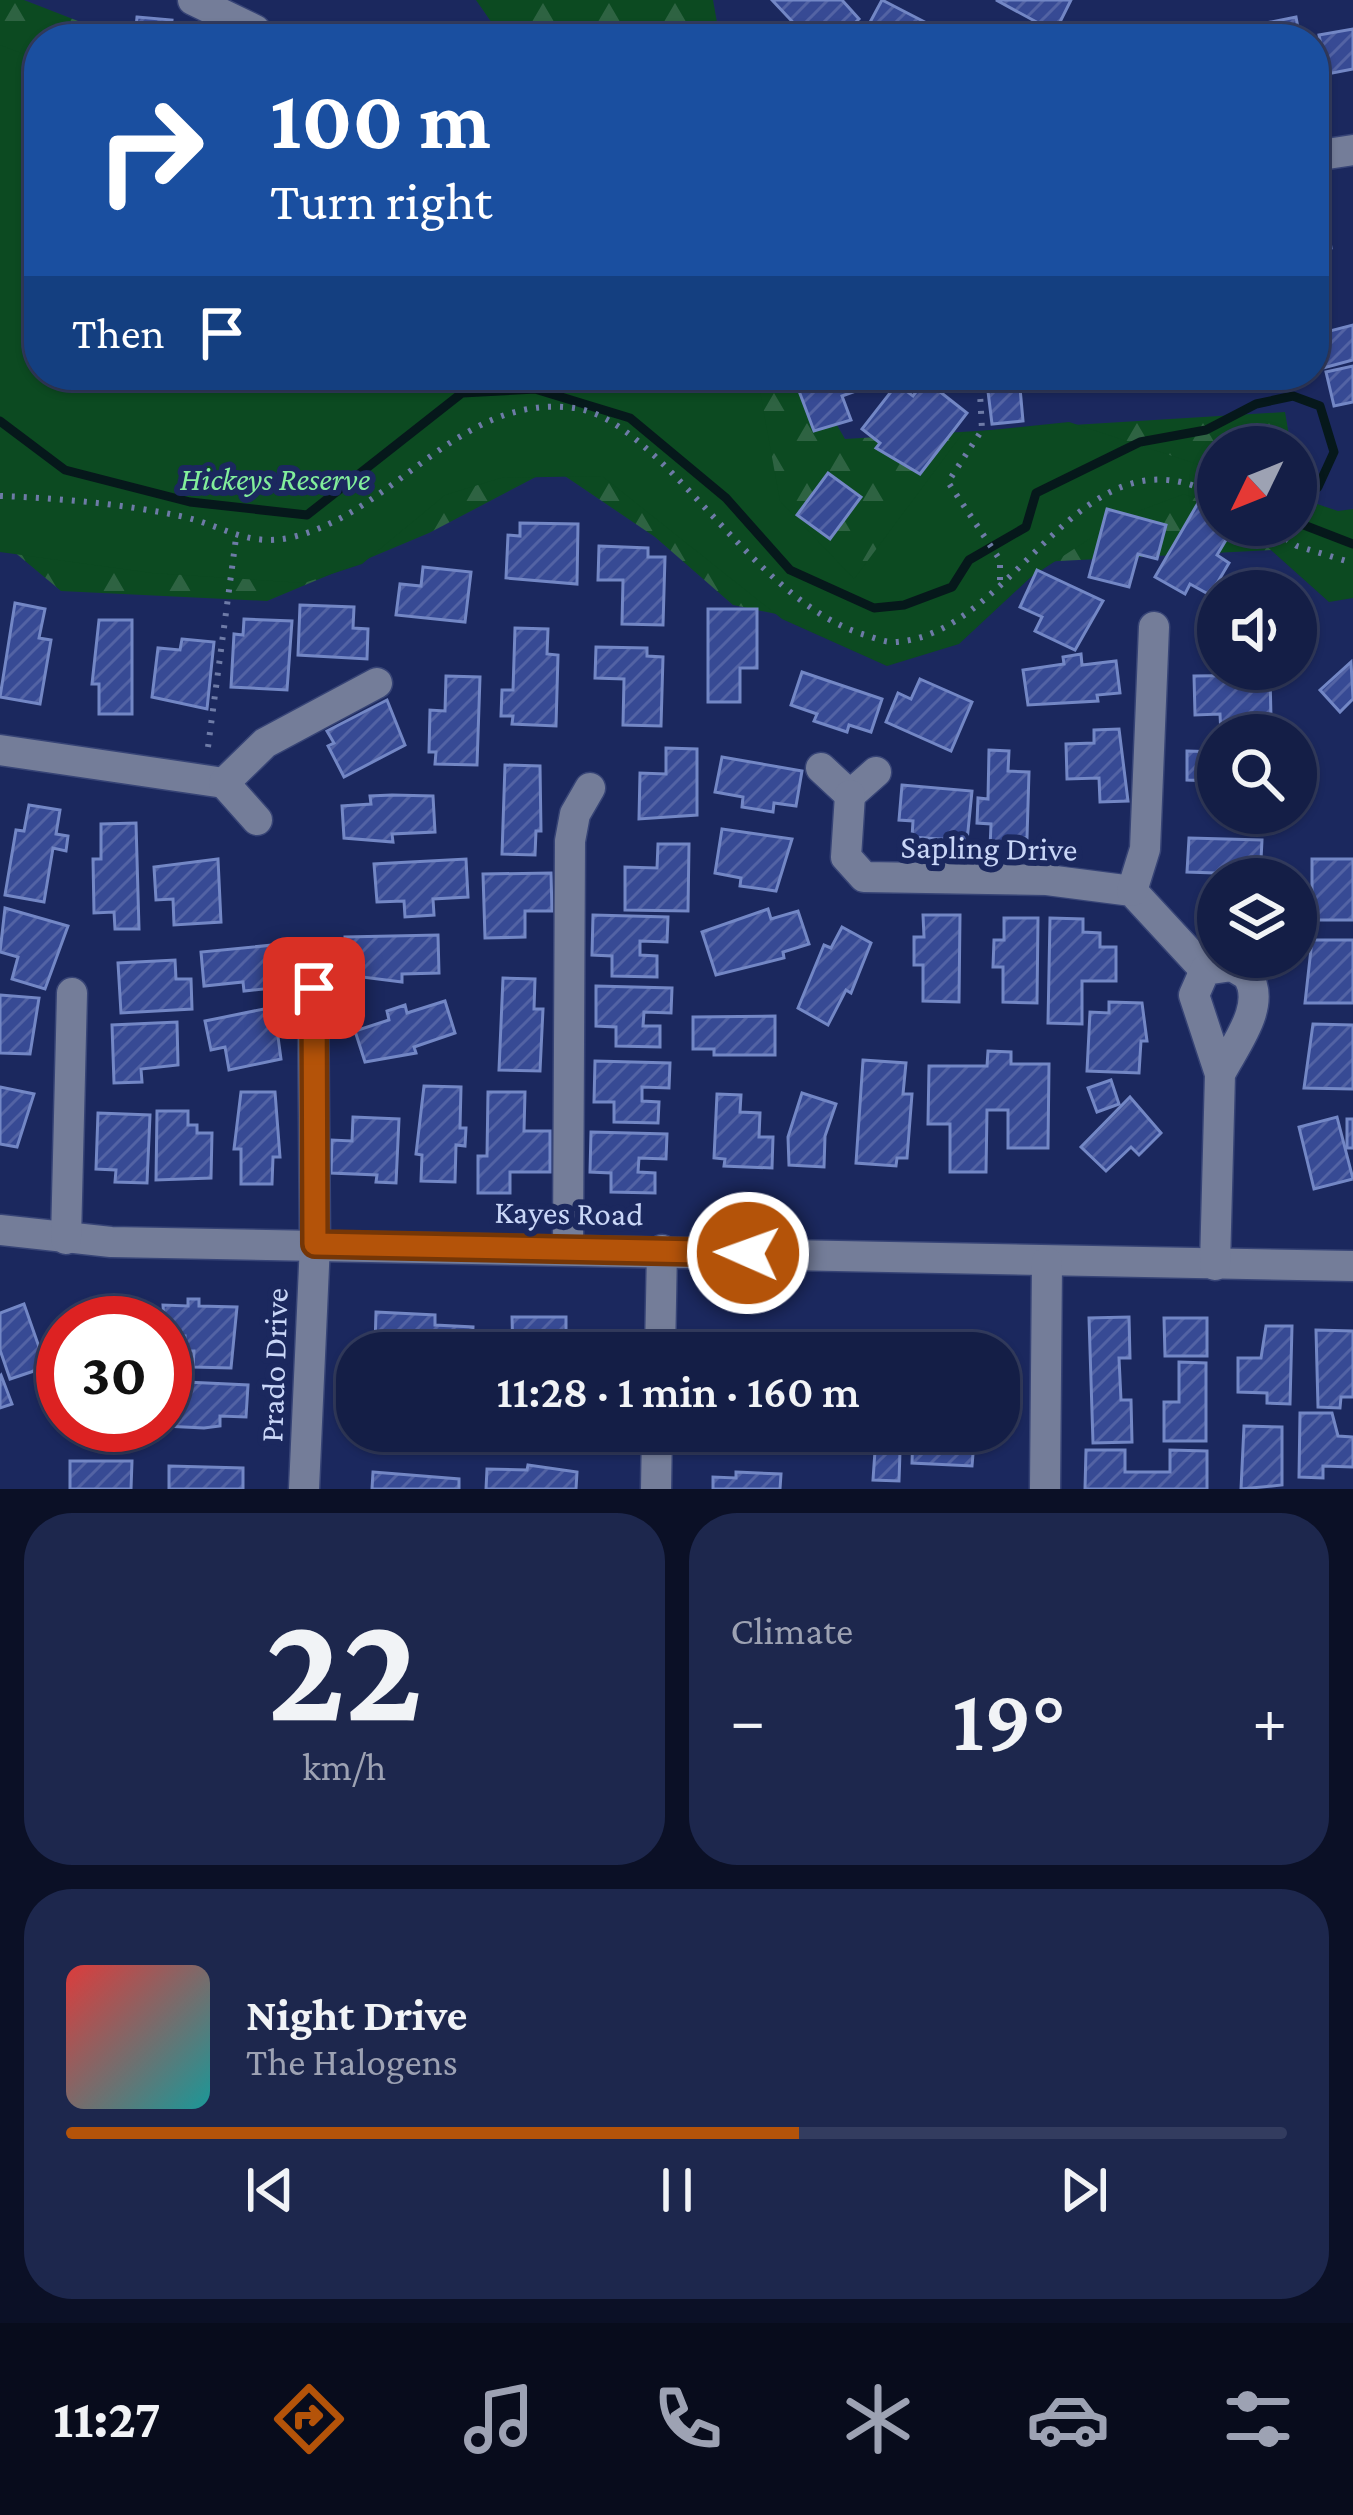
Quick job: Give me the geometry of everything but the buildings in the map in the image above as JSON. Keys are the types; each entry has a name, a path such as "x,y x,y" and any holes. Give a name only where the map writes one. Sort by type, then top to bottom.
{"street":[{"path":"193,0 243,24"},
{"path":"1154,627 1145,849 1132,891 1197,961"},
{"path":"224,783 265,743 377,683"},
{"path":"0,750 224,783 257,820"},
{"path":"821,768 850,795 876,772"},
{"path":"568,1248 570,841 575,814 590,788"},
{"name":"Sapling Drive","path":"850,795 846,857 856,872 873,880 1047,880 1132,891"},
{"path":"1201,978 1194,995 1220,1074 1214,1265"},
{"path":"1220,1074 1252,1012 1255,991 1248,978"},
{"name":"Prado Drive","path":"304,1489 315,1244 314,988"},
{"path":"66,1239 72,993"},
{"name":"Kayes Road","path":"0,1230 66,1239 1353,1266"},
{"path":"660,1332 662,1250"},
{"path":"1045,1489 1047,1262"},
{"path":"656,1489 657,1452"}],"path":[{"path":"980,390 982,430 948,482 1000,560 1000,584"},
{"path":"0,496 184,516 258,543 323,527 386,494 452,440 496,414 577,408 635,437 758,566 827,622 891,643 930,636 959,624 1068,520 1116,490 1151,481 1197,486"},
{"path":"208,747 236,538"},
{"path":"1297,546 1353,562"}],"green space":[{"name":"Hickeys Reserve","path":"0,0 24,0 86,24 24,24 24,390 817,390 845,439 1285,412 1287,426 1197,426 1197,546 1309,548 961,566 892,638 733,605 655,537 553,468 429,533 267,601 61,591 0,540"},
{"path":"476,0 713,0 717,24 493,24"},
{"name":"Hickeys Reserve","path":"0,45 24,54 24,390 760,390 780,501 854,579 963,433 1069,422 1197,464 1197,499 1184,494 1123,517 1031,577 959,644 887,666 782,619 602,476 501,478 445,495 362,564 304,583 152,573 0,552"},
{"path":"1317,504 1338,511 1353,509 1353,598 1329,602 1317,591 1317,570 1293,570 1266,546 1317,546"}],"waterway":[{"path":"0,421 65,470 190,502 307,515 462,393 517,390"},
{"path":"538,390 630,418 726,498 790,570 874,608 904,605 952,587 969,560 1026,527 1036,493 1140,442 1197,432"},
{"path":"1214,426 1256,404 1293,396 1320,406 1334,452 1317,488"},
{"path":"1317,530 1353,544"}],"route":[{"path":"314,988 315,1244 748,1253"}]}
